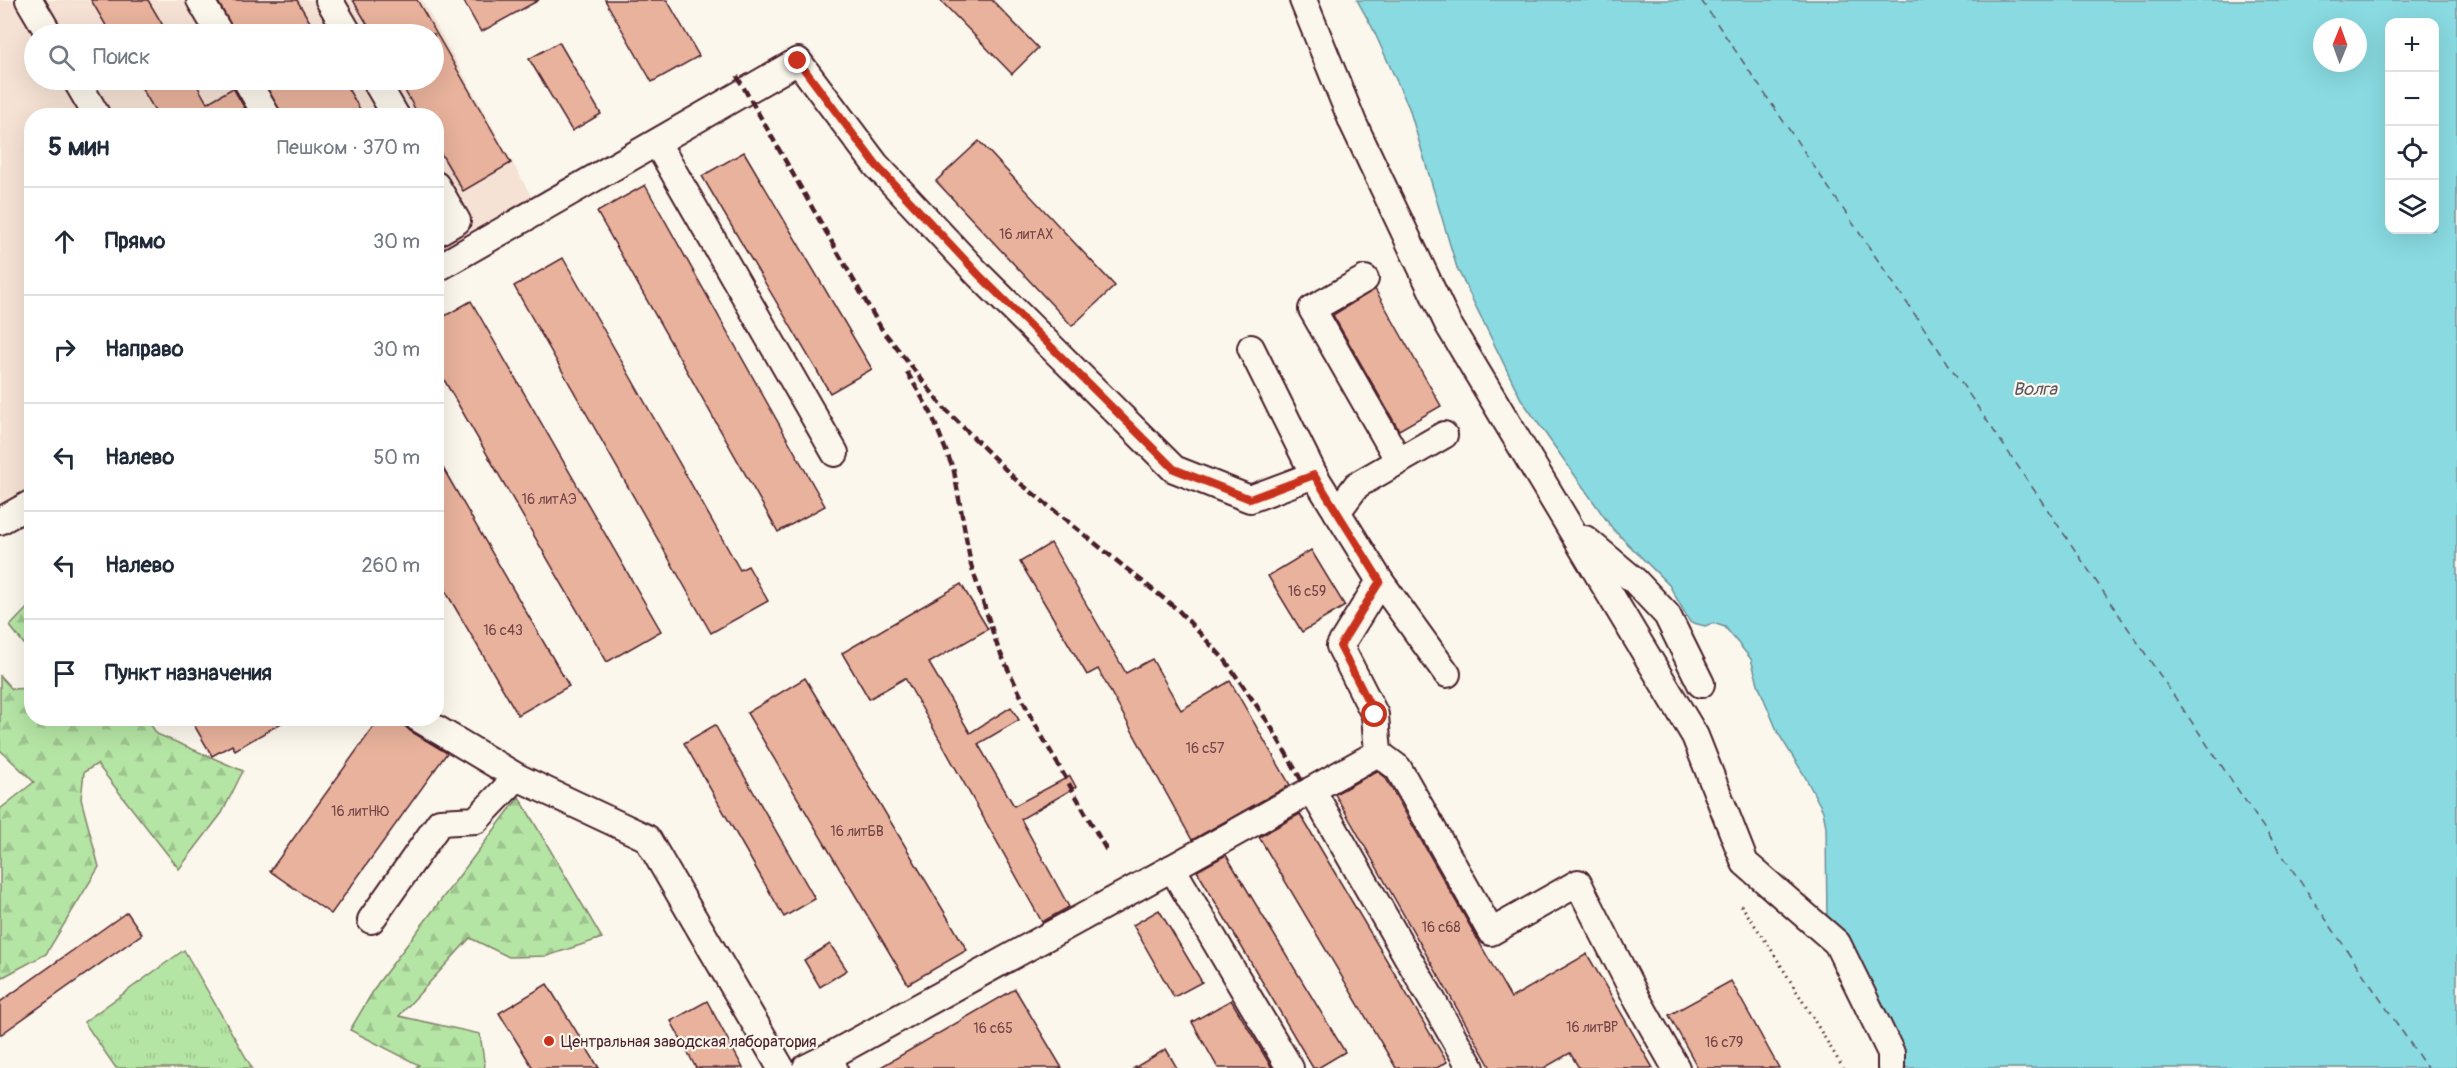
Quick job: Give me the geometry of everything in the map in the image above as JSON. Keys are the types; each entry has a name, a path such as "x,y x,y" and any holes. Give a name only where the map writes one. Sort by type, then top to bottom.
{"lane":[{"path":"28,0 43,24"},
{"path":"200,0 214,24"},
{"path":"329,0 343,24"},
{"path":"1303,0 1353,123 1448,324 1695,736 1744,863 1837,943 1870,1006 1891,1053 1891,1068"},
{"path":"444,264 798,61 876,165 979,275 1174,469 1250,499 1314,475"},
{"path":"82,90 92,108"},
{"path":"252,90 262,108"},
{"path":"381,90 391,108"},
{"path":"657,143 835,453"},
{"path":"444,199 457,221 444,228"},
{"path":"1365,279 1312,309 1399,461"},
{"path":"1251,348 1314,475 1380,581 1448,674"},
{"path":"1337,512 1358,485 1444,435"},
{"path":"0,521 24,507"},
{"path":"1570,527 1635,581 1667,615 1701,684"},
{"path":"1380,581 1340,646 1375,715 1378,753 1398,768 1491,932 1578,883 1638,1001 1677,1068"},
{"path":"431,726 517,777 647,838 781,1068"},
{"path":"823,1064 1378,753"},
{"path":"371,920 440,822 476,819 517,777"},
{"path":"1312,790 1471,1068"},
{"path":"1172,868 1290,1068"}],"path":[{"path":"1741,905 1771,949 1843,1068"}],"shaded area":[{"path":"0,0 422,0 435,24 24,24 24,90 444,90 444,40 535,203 444,253 444,108 24,108 24,491 0,506"}],"green space":[{"path":"24,611 24,644 10,626"},
{"path":"0,676 12,689 24,688 24,726 152,726 157,734 243,771 222,813 179,869 97,764 84,772 81,799 99,867 46,954 3,977 0,974 0,809 34,782 0,750"},
{"path":"519,797 602,938 547,956 509,957 470,938 399,1016 480,1034 485,1068 415,1068 419,1065 350,1030 378,983"},
{"path":"184,950 252,1068 116,1068 84,1022"}],"water":[{"name":"Волга","path":"1357,0 2457,0 2457,1068 1901,1068 1827,922 1826,827 1823,811 1778,733 1759,687 1751,659 1725,627 1713,623 1705,626 1690,622 1669,585 1612,528 1521,399 1457,268 1409,108 1372,27"}],"building":[{"path":"91,0 148,0 162,24 105,24"},
{"path":"217,0 297,0 311,24 230,24"},
{"path":"353,0 417,0 431,24 367,24"},
{"path":"463,0 539,0 481,32"},
{"path":"605,0 667,0 699,56 652,82"},
{"path":"940,0 992,0 1038,48 1012,74"},
{"path":"559,42 601,114 572,131 529,59"},
{"path":"444,47 511,163 463,191 444,159 444,108 415,108 405,90 444,90"},
{"path":"143,90 200,90 207,103 230,90 234,90 244,108 153,108"},
{"path":"268,90 349,90 359,108 278,108"},
{"path":"979,141 1115,286 1072,326 936,181"},
{"path":"744,152 872,369 830,393 702,176"},
{"path":"645,185 825,506 778,532 597,212"},
{"path":"563,258 740,570 748,566 768,601 711,633 514,286"},
{"path":"1375,289 1441,406 1399,430 1333,315"},
{"path":"471,301 661,631 607,662 444,380 444,316"},
{"path":"444,470 569,686 518,715 444,589"},
{"path":"1051,543 1126,673 1152,659 1181,710 1230,681 1290,785 1192,840 1098,669 1087,675 1020,562"},
{"path":"1311,550 1345,606 1302,632 1268,576"},
{"path":"961,584 988,629 929,663 970,733 1011,707 1019,720 978,744 1014,806 1070,776 1076,787 1021,819 1069,907 1042,922 905,678 869,699 842,653"},
{"path":"805,678 967,950 908,984 747,713"},
{"path":"715,725 815,899 784,917 684,743"},
{"path":"195,726 276,726 235,750 232,745 212,756"},
{"path":"374,726 405,726 447,753 331,914 270,871"},
{"path":"1377,771 1385,777 1511,998 1587,954 1653,1068 1579,1068 1570,1053 1544,1068 1491,1068 1335,794"},
{"path":"1300,814 1447,1062 1437,1068 1396,1068 1259,837"},
{"path":"1226,855 1345,1052 1318,1068 1313,1068 1197,871"},
{"path":"1159,910 1202,982 1174,997 1133,925"},
{"path":"127,912 142,934 0,1035 0,1002"},
{"path":"830,944 847,970 820,987 804,960"},
{"path":"1731,981 1779,1068 1698,1068 1669,1015"},
{"name":"Центральная заводская лаборатория","path":"547,984 599,1068 533,1068 499,1013"},
{"path":"1015,989 1062,1068 879,1068"},
{"path":"1231,1000 1272,1068 1218,1068 1192,1022"},
{"path":"707,1001 743,1068 696,1068 671,1021"},
{"path":"1166,1049 1177,1068 1134,1068"}],"ferry route":[{"path":"1701,0 2427,1068"}],"railway":[{"path":"737,76 881,328 944,408 1015,479 1178,610 1225,660 1270,725 1303,783"},
{"path":"907,372 931,413 954,471 971,565 998,648 1030,715 1107,851"}],"place":[{"name":"Центральная заводская лаборатория","path":"549,1041"}],"route":[{"path":"798,61 876,165 979,275 1174,469 1250,499 1314,475 1380,581 1340,646 1375,715"}]}
